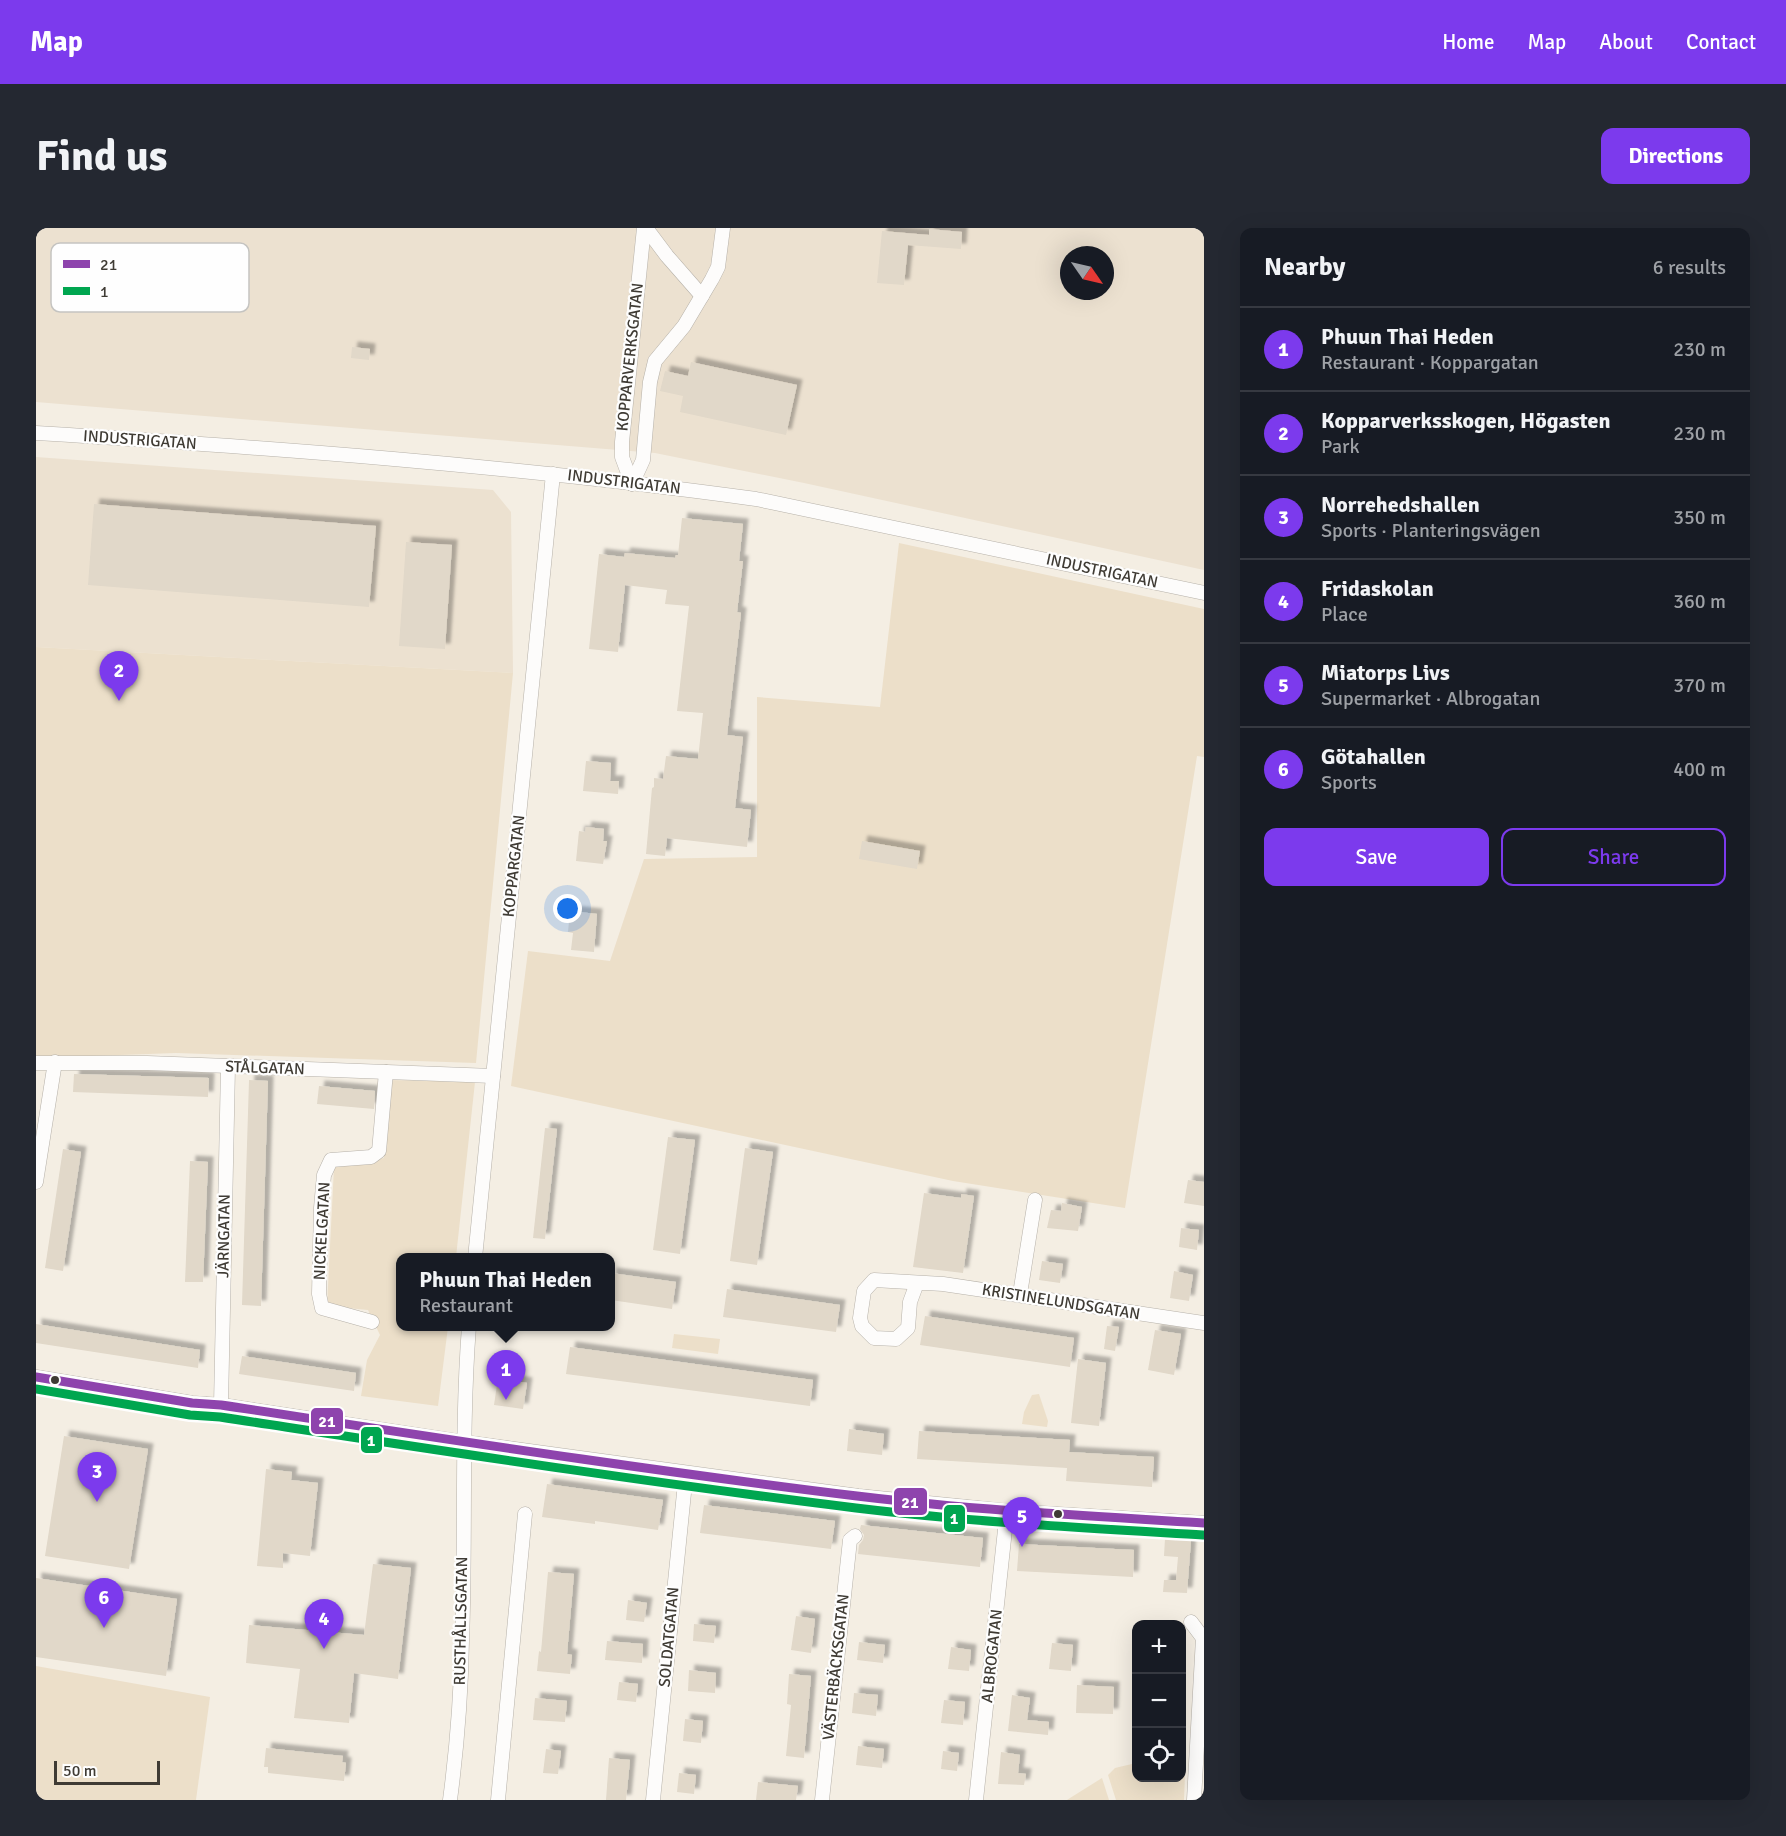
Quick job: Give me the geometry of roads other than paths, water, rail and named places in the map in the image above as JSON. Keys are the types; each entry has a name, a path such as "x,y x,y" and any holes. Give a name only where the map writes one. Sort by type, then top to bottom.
{"street":[{"path":"645,228 702,296"},
{"name":"KOPPARVERKSGATAN","path":"632,484 622,457 622,442 645,228"},
{"path":"632,484 643,460 650,382 655,361 680,331 718,267 723,228"},
{"name":"INDUSTRIGATAN","path":"36,433 256,447 553,474 756,499 1204,593"},
{"name":"KOPPARGATAN","path":"475,1253 553,474"},
{"path":"36,1182 55,1062"},
{"name":"STÅLGATAN","path":"36,1063 147,1063 494,1076"},
{"name":"JÄRNGATAN","path":"221,1405 228,1067"},
{"name":"NICKELGATAN","path":"372,1322 322,1308 319,1294 321,1208 324,1175 331,1160 371,1157 379,1150 386,1072"},
{"path":"1020,1294 1035,1200"},
{"name":"KRISTINELUNDSGATAN","path":"917,1283 910,1302 908,1328 896,1339 874,1338 862,1326 860,1318 864,1292 874,1280 943,1284 1020,1294 1204,1323"},
{"path":"463,1442 469,1331"},
{"path":"36,1377 192,1403 221,1405 463,1442 858,1496 1007,1511 1204,1523"},
{"name":"RUSTHÅLLSGATAN","path":"450,1800 457,1745 462,1641 463,1442"},
{"name":"SOLDATGATAN","path":"653,1800 686,1473"},
{"name":"ALBROGATAN","path":"976,1800 1007,1511"},
{"path":"498,1800 525,1514"},
{"name":"VÄSTERBÄCKSGATAN","path":"822,1800 850,1540 855,1536"},
{"path":"1191,1622 1203,1638 1194,1800"}],"place":[{"name":"Kopparverksskogen, Högasten","path":"119,701"},
{"name":"Phuun Thai Heden","path":"506,1400"},
{"name":"Norrehedshallen","path":"97,1502"},
{"name":"Miatorps Livs","path":"1022,1547"},
{"name":"Götahallen","path":"104,1628"},
{"name":"Fridaskolan","path":"324,1649"}]}
